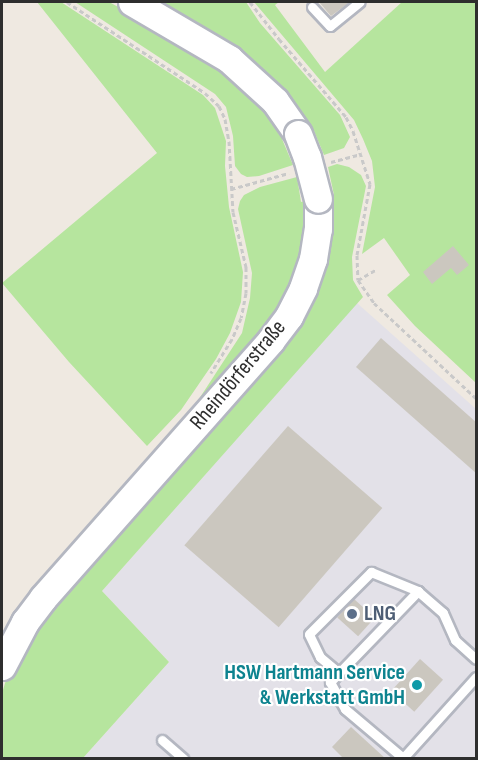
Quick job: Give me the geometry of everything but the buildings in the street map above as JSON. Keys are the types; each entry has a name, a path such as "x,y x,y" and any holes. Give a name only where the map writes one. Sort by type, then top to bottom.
{"main road":[{"name":"Rheindörferstraße","path":"2,666 25,622 43,598 272,340 289,316 303,288 313,259 318,229 318,199 307,157 298,134 275,101 230,59 132,2"}],"lane":[{"path":"312,7 330,26 360,2"},
{"path":"339,673 320,657 309,634 371,572 418,591 442,613 455,640 477,659"},
{"path":"418,591 330,682 345,709 403,758 477,677"},
{"path":"162,740 183,759"}],"path":[{"path":"67,2 205,93 219,106 225,119 229,141 233,212 246,267 246,293 241,318 232,339 207,379"},
{"path":"250,2 346,117 353,131 370,184 357,255 358,280 374,303 477,398"},
{"path":"358,280 378,269"}],"shaded area":[{"path":"357,303 476,409 476,758 83,758 169,662 102,591"}],"green space":[{"path":"37,2 61,2 203,95 215,108 226,141 225,166 229,207 243,272 241,302 230,333 216,359 181,410 147,446 69,362 2,283 157,153"},
{"path":"75,2 109,2 198,50 264,104 287,137 282,139 293,165 259,176 247,177 241,174 235,166 233,136 226,107 215,94"},
{"path":"154,2 246,2 260,23 340,115 350,137 344,148 324,155 314,131 308,131"},
{"path":"254,2 279,2 275,5 325,72 402,2 476,2 476,383 415,326 387,295 410,275 384,238 362,254 375,187 372,161 363,139 354,120"},
{"path":"337,164 349,167 361,175 366,186 352,257 353,280 363,297 102,591 169,662 83,758 2,758 2,693 7,677 37,627 84,566 277,352 329,196 334,195 328,167"},
{"path":"297,177 301,202 304,201 306,244 294,283 256,343 191,416 197,402 242,333 250,298 252,273 238,209 240,201 244,195 260,187"}],"place":[{"name":"LNG","path":"352,614"},
{"name":"HSW Hartmann Service & Werkstatt GmbH","path":"417,685"}]}
